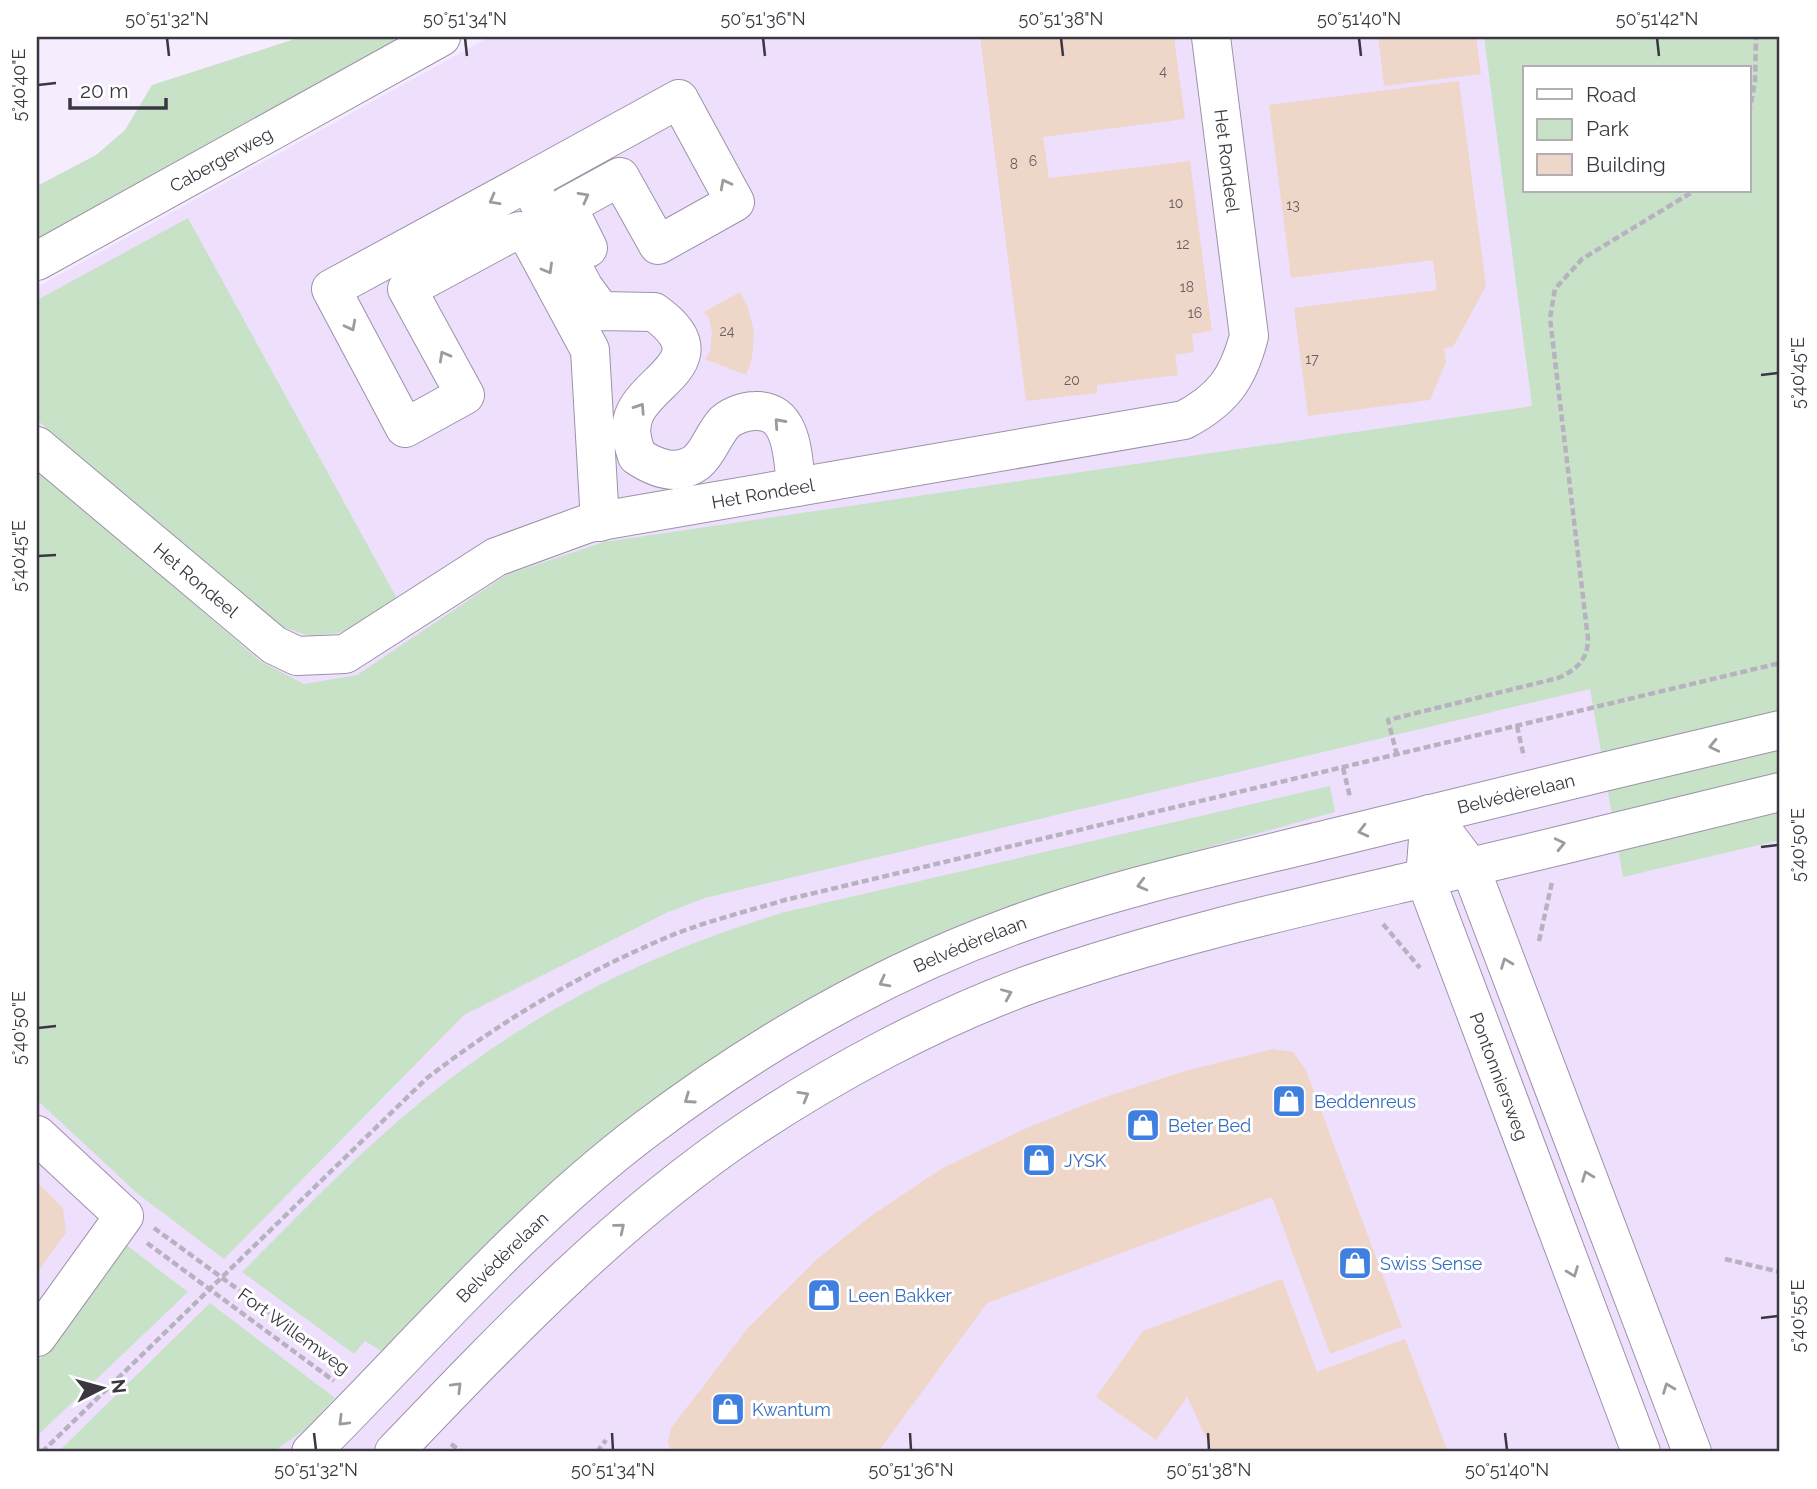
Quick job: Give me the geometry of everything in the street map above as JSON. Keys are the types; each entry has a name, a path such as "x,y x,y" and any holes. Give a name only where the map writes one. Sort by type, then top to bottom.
{"street":[{"name":"Cabergerweg","path":"37,261 441,37"},
{"name":"Het Rondeel","path":"37,446 274,645 297,656 345,654 496,557 600,522 1184,420 1211,406 1242,363 1248,336 1211,37"},
{"path":"600,522 590,350 586,338 528,236 520,231 508,235 407,289 465,395 405,428 331,289 679,99 735,202 658,245 620,177 567,206 601,274 618,302 628,311"},
{"path":"528,181 591,300 601,311 641,309 661,316 676,333 680,347 678,363 670,376 636,411 631,427 637,456 659,469 670,470 697,462 726,421 741,413 764,411 776,417 789,436 796,487"},
{"name":"Belvédèrelaan","path":"312,1452 516,1243 604,1162 693,1096 808,1022 931,960 1062,909 1152,882 1780,730"},
{"path":"394,1452 609,1237 720,1150 838,1077 973,1008 1077,968 1202,931 1780,792"},
{"path":"1430,814 1470,867 1692,1452"},
{"name":"Pontonniersweg","path":"1430,814 1424,878 1641,1452"},
{"path":"1490,922 1500,884 1533,851"},
{"path":"37,1135 124,1216 37,1337"}],"path":[{"path":"1750,108 1755,82 1756,37"},
{"path":"1397,755 1388,720 1558,678 1578,667 1586,656 1588,639 1550,318 1555,289 1582,260 1692,192"},
{"path":"42,1452 380,1120 438,1069 540,1000 664,938 785,900 1780,663"},
{"path":"1517,726 1532,789"},
{"path":"1533,851 1553,884 1538,937 1542,950"},
{"name":"Fort Willemweg","path":"124,1216 144,1221 368,1395"},
{"name":"Fort Willemweg","path":"124,1216 133,1231 208,1290 368,1395"},
{"path":"1725,1259 1780,1272"},
{"path":"421,1423 461,1452"},
{"path":"597,1452 606,1440"}],"shaded area":[{"path":"489,37 1484,37 1533,406 1780,838 1780,1452 37,1452 37,287"}],"green space":[{"path":"301,37 380,37 401,41 37,246 37,186 96,155 125,130 152,85"},
{"path":"1484,37 1780,37 1780,840 1623,877 1590,689 705,898 666,913 464,1015 224,1259 138,1194 37,1100 37,468 260,661 304,684 357,675 506,575 604,542 1532,406"},
{"path":"188,218 400,604 362,626 338,633 309,636 272,623 37,420 37,300"},
{"path":"1330,786 1335,812 1130,869 837,987 383,1352 365,1341 354,1354 242,1272 331,1183 423,1100 507,1038 550,1012 640,966 735,928 785,912"},
{"path":"125,1244 188,1292 37,1436 37,1363"},
{"path":"210,1303 335,1398 307,1428 273,1452 58,1452"}],"building":[{"path":"980,37 1174,37 1185,119 1043,137 1049,178 1190,161 1212,331 1192,334 1194,352 1175,355 1178,375 1097,385 1097,393 1026,401"},
{"path":"1378,37 1476,37 1481,74 1384,86"},
{"path":"1459,81 1486,286 1453,347 1444,348 1446,362 1430,400 1308,416 1294,308 1437,290 1433,260 1291,278 1269,105"},
{"path":"740,292 748,307 754,332 752,359 746,375 705,359 710,352 712,333 709,318 704,312"},
{"path":"1273,1049 1293,1052 1306,1070 1402,1327 1330,1354 1272,1197 987,1303 878,1452 671,1452 668,1442 671,1428 748,1328 815,1261 871,1216 941,1169 1022,1130 1099,1099 1185,1071"},
{"path":"37,1182 63,1208 66,1233 37,1273"},
{"path":"1282,1279 1317,1372 1405,1339 1448,1452 1213,1452 1187,1397 1156,1440 1096,1397 1143,1331"}],"place":[{"name":"Beddenreus","path":"1289,1101"},
{"name":"Beter Bed","path":"1143,1125"},
{"name":"JYSK","path":"1039,1160"},
{"name":"Swiss Sense","path":"1355,1263"},
{"name":"Leen Bakker","path":"824,1295"},
{"name":"Kwantum","path":"728,1409"}]}
